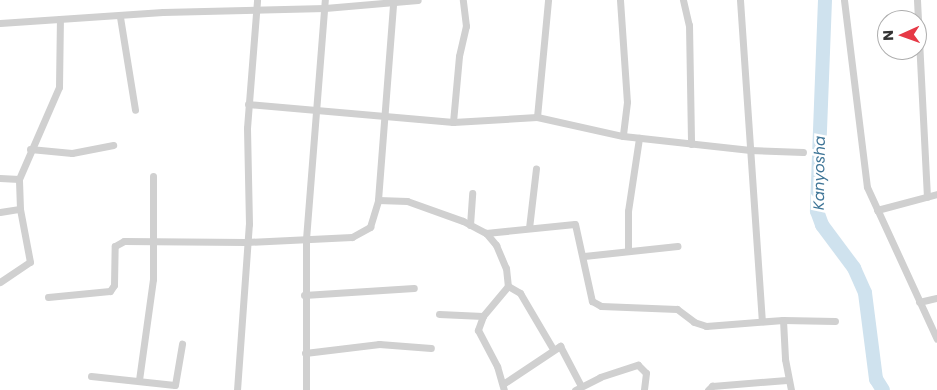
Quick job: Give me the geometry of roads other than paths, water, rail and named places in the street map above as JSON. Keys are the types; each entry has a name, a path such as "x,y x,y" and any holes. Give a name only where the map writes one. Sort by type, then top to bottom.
{"street":[{"path":"237,390 246,242 249,224 246,150 248,104 257,0"},
{"path":"306,390 304,296 306,239 325,0"},
{"path":"0,23 120,17 163,12 256,12 394,4 418,0"},
{"path":"453,122 458,56 466,26 463,0"},
{"path":"537,117 548,0"},
{"path":"620,0 627,102 623,136"},
{"path":"683,0 688,25 691,144"},
{"path":"740,0 762,321"},
{"path":"844,0 852,50 861,163 867,187 937,339"},
{"path":"918,0 927,197"},
{"path":"48,297 110,291 114,285 116,244 124,241 153,243 246,242 361,234 375,218 378,200 394,4"},
{"path":"120,17 135,110"},
{"path":"0,282 30,262 20,209 19,179 30,149 59,87 60,19"},
{"path":"248,104 453,122 537,117 623,136 750,150 803,152"},
{"path":"628,251 628,211 639,138"},
{"path":"30,149 72,153 113,145"},
{"path":"529,228 536,168"},
{"path":"139,380 153,279 153,176"},
{"path":"0,178 19,179"},
{"path":"470,225 472,192"},
{"path":"877,210 937,194"},
{"path":"378,200 407,202 470,225 486,233 503,258 508,286 520,293 553,349"},
{"path":"0,212 20,209"},
{"path":"486,233 575,224 584,256 592,301 601,306 677,309 694,322 706,326 783,320 836,321"},
{"path":"584,256 677,246"},
{"path":"508,286 482,316 478,335 504,387 553,349 563,347 578,388 638,365 646,373 644,390"},
{"path":"304,296 414,288"},
{"path":"919,302 937,298"},
{"path":"439,314 482,316"},
{"path":"783,320 788,380 791,390"},
{"path":"91,376 175,385 182,344"},
{"path":"305,353 379,344 432,348"},
{"path":"708,390 712,386 788,380"}],"waterway":[{"name":"Kanyosha","path":"825,0 817,211 822,225 854,268 865,293 876,379 883,390"}]}
